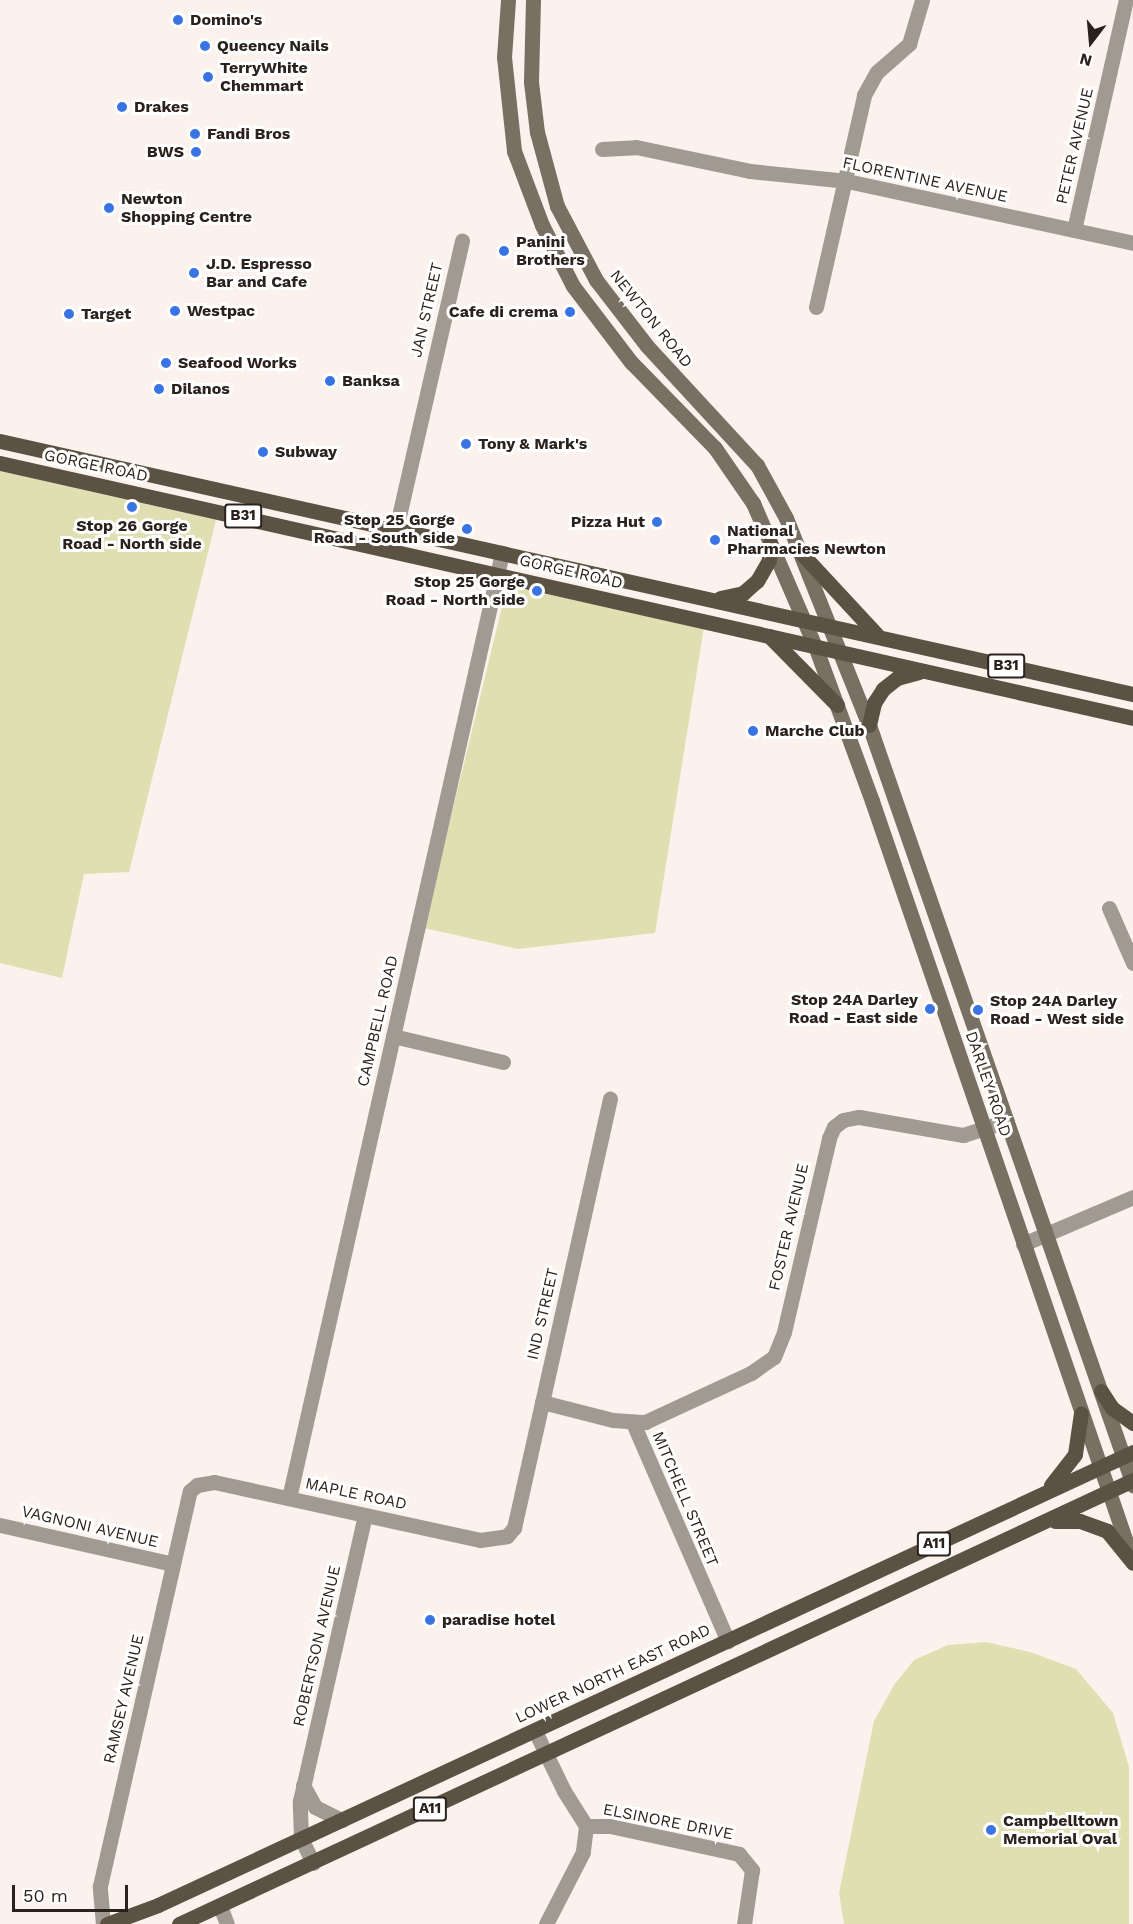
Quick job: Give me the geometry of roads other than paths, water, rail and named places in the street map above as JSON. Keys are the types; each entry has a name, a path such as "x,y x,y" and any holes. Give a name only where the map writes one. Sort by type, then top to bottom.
{"main road":[{"path":"508,0 504,57 514,151 542,225 573,286 631,362 739,478 803,620"},
{"name":"NEWTON ROAD","path":"533,0 531,82 537,132 557,206 578,250 647,346 757,465 802,554 831,626"},
{"name":"GORGE ROAD","path":"0,441 1133,694"},
{"name":"GORGE ROAD","path":"0,464 390,548 930,673 1133,717"},
{"path":"96,484 117,467"},
{"path":"230,492 250,517"},
{"path":"390,548 396,529"},
{"path":"708,598 731,597 753,585 766,568 770,543"},
{"path":"802,554 880,637"},
{"name":"DARLEY ROAD","path":"803,620 837,705 1133,1562"},
{"name":"DARLEY ROAD","path":"831,626 869,725 1101,1391 1128,1454 1132,1482"},
{"path":"769,636 837,705"},
{"path":"869,725 874,703 889,683 906,674 930,673"},
{"path":"1101,1391 1112,1408 1133,1423"},
{"path":"1043,1493 1070,1466 1080,1438 1081,1413"},
{"name":"LOWER NORTH EAST ROAD","path":"105,1924 158,1905 1128,1454"},
{"name":"A11","path":"179,1924 1038,1526 1108,1491 1132,1482"},
{"path":"1038,1526 1072,1520 1095,1526 1120,1542 1133,1562"},
{"path":"146,1924 158,1905"}],"street":[{"path":"816,307 869,83 909,44 922,0"},
{"name":"PETER AVENUE","path":"1074,230 1126,0"},
{"name":"FLORENTINE AVENUE","path":"602,149 636,147 750,171 847,181 1133,243"},
{"name":"JAN STREET","path":"396,529 462,240"},
{"name":"CAMPBELL ROAD","path":"289,1498 502,553"},
{"path":"1109,908 1133,963"},
{"path":"393,1036 503,1062"},
{"name":"IND STREET","path":"507,1536 514,1528 610,1099"},
{"name":"FOSTER AVENUE","path":"633,1423 645,1422 751,1373 774,1357 780,1346 834,1127 858,1117 943,1135 985,1131 1007,1121"},
{"path":"1023,1244 1047,1236 1133,1197"},
{"name":"MITCHELL STREET","path":"542,1402 633,1423 728,1641"},
{"name":"MAPLE ROAD","path":"197,1485 214,1482 480,1540 507,1536"},
{"name":"RAMSEY AVENUE","path":"105,1924 100,1886 186,1500 197,1485"},
{"name":"ROBERTSON AVENUE","path":"313,1863 301,1838 303,1785 365,1515"},
{"name":"VAGNONI AVENUE","path":"0,1525 173,1564"},
{"path":"535,1731 586,1826 584,1852 546,1924"},
{"path":"303,1785 315,1807 342,1820"},
{"name":"ELSINORE DRIVE","path":"586,1826 610,1827 739,1854 752,1870 752,1887 744,1924"},
{"path":"220,1906 227,1924"}],"place":[{"name":"Domino's","path":"178,20"},
{"name":"Queency Nails","path":"205,46"},
{"name":"TerryWhite Chemmart","path":"208,77"},
{"name":"Drakes","path":"122,107"},
{"name":"Fandi Bros","path":"195,134"},
{"name":"BWS","path":"196,152"},
{"name":"Newton Shopping Centre","path":"109,208"},
{"name":"Panini Brothers","path":"504,251"},
{"name":"J.D. Espresso Bar and Cafe","path":"194,273"},
{"name":"Westpac","path":"175,311"},
{"name":"Cafe di crema","path":"570,312"},
{"name":"Target","path":"69,314"},
{"name":"Seafood Works","path":"166,363"},
{"name":"Banksa","path":"330,381"},
{"name":"Dilanos","path":"159,389"},
{"name":"Tony & Mark's","path":"466,444"},
{"name":"Subway","path":"263,452"},
{"name":"Stop 26 Gorge Road - North side","path":"132,507"},
{"name":"Pizza Hut","path":"657,522"},
{"name":"Stop 25 Gorge Road - South side","path":"467,529"},
{"name":"National Pharmacies Newton","path":"715,540"},
{"name":"Stop 25 Gorge Road - North side","path":"537,591"},
{"name":"Marche Club","path":"753,731"},
{"name":"Stop 24A Darley Road - East side","path":"930,1009"},
{"name":"Stop 24A Darley Road - West side","path":"978,1010"},
{"name":"paradise hotel","path":"430,1620"},
{"name":"Campbelltown Memorial Oval","path":"991,1830"}]}
